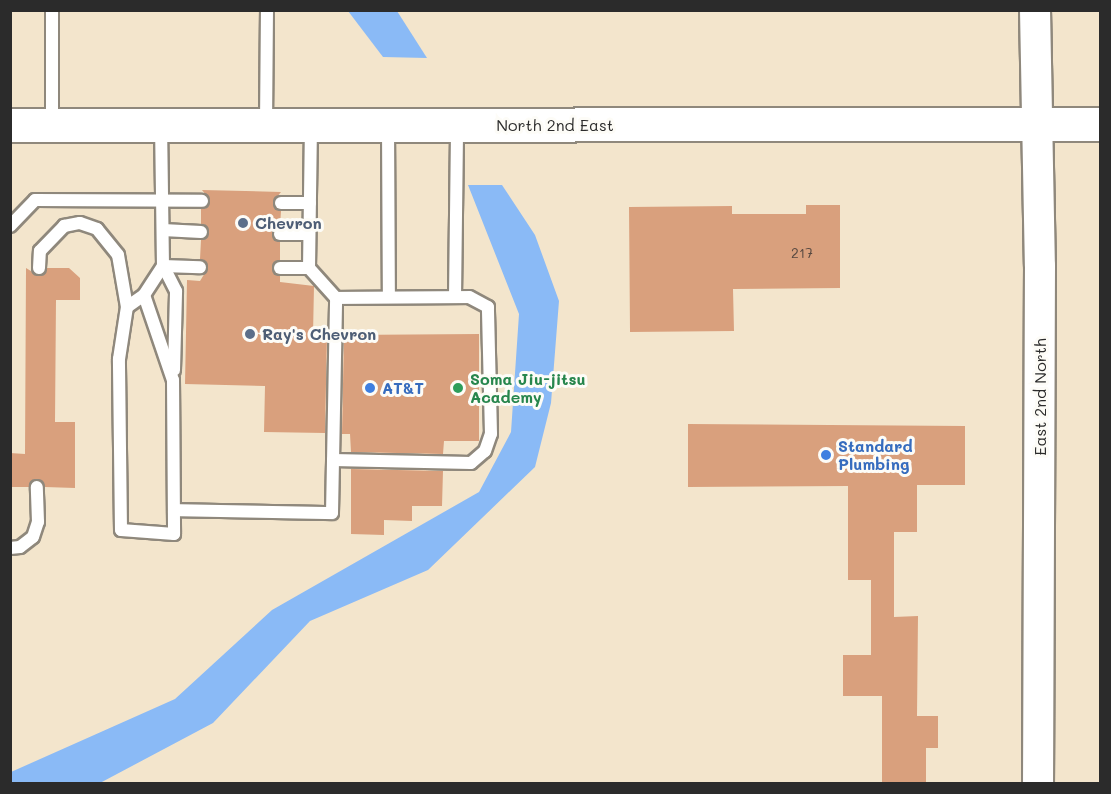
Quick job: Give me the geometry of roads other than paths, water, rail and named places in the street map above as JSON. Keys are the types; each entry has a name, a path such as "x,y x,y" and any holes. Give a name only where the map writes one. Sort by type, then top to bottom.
{"main road":[{"name":"North 2nd East","path":"10,125 1101,124"}],"street":[{"name":"East 2nd North","path":"1035,10 1040,266 1038,783"}],"lane":[{"path":"52,10 52,125"},
{"path":"266,125 267,10"},
{"path":"39,268 40,251 64,226 80,223 97,228 110,240 118,255 127,307 119,359 121,530 174,534 173,380 176,291 163,266 161,125"},
{"path":"174,510 332,513 336,298 309,268 311,125"},
{"path":"388,125 389,297"},
{"path":"455,297 457,125"},
{"path":"10,226 35,200 202,201"},
{"path":"281,203 310,203"},
{"path":"163,230 201,232"},
{"path":"280,234 309,234"},
{"path":"163,266 200,267"},
{"path":"127,307 144,295 163,266"},
{"path":"280,268 309,268"},
{"path":"144,295 173,380"},
{"path":"333,460 471,463 485,451 491,434 488,307 469,297 336,298"},
{"path":"10,548 20,547 33,537 38,522 37,487"}],"water":[{"path":"348,11 397,11 427,58 383,57"},
{"path":"468,185 502,185 535,235 559,301 551,403 535,467 428,570 310,621 213,723 100,783 11,783 11,772 175,699 272,610 479,492 511,432 519,314"}],"place":[{"name":"Chevron","path":"243,223"},
{"name":"Ray's Chevron","path":"250,334"},
{"name":"AT&T","path":"370,388"},
{"name":"Soma Jiu-jitsu Academy","path":"458,388"},
{"name":"Standard Plumbing","path":"826,455"}]}
